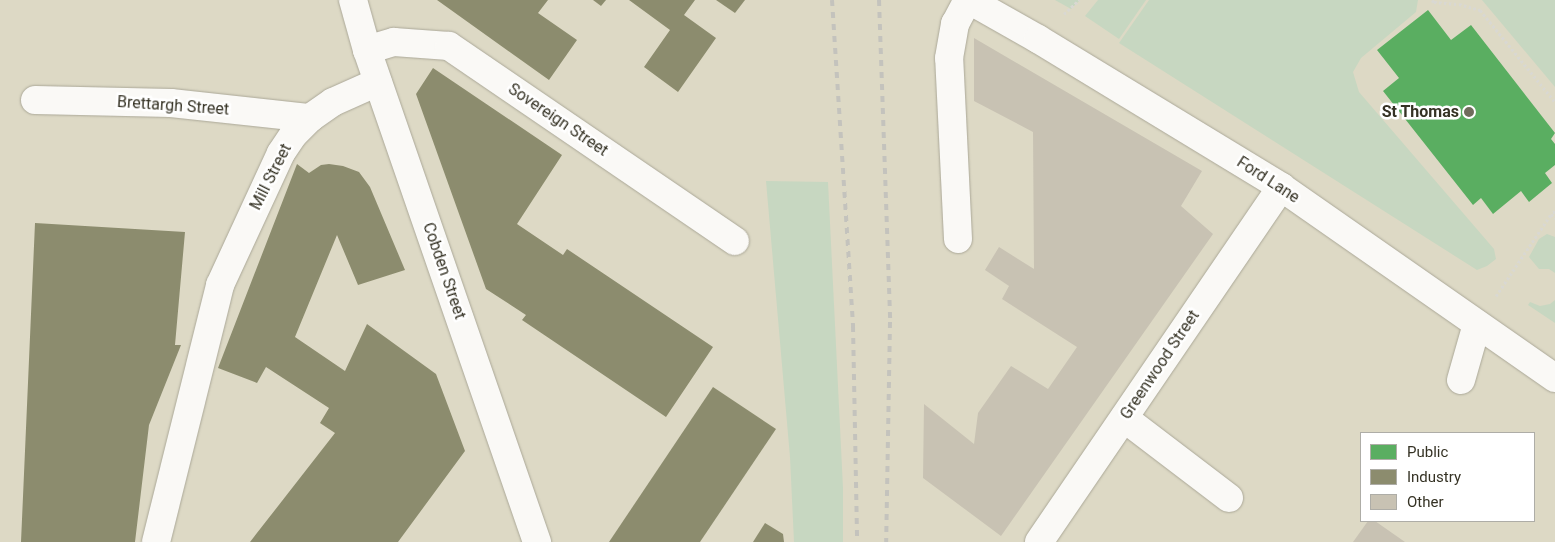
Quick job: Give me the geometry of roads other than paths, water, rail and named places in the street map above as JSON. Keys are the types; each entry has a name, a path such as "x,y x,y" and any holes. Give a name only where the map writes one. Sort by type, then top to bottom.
{"street":[{"name":"Cobden Street","path":"353,0 367,50 537,542"},
{"name":"Ford Lane","path":"969,0 1038,39 1281,187 1555,378"},
{"path":"958,239 949,58 955,24 969,0"},
{"name":"Sovereign Street","path":"367,50 394,42 449,46 735,241"},
{"name":"Mill Street","path":"156,542 220,285 281,153 294,134 310,118 333,102 378,82"},
{"name":"Brettargh Street","path":"36,100 171,103 310,118"},
{"name":"Greenwood Street","path":"1039,542 1281,187"},
{"path":"1461,380 1477,324"},
{"path":"1124,418 1228,498"}],"railway":[{"path":"832,0 853,326 857,542"},
{"path":"879,0 890,322 886,542"}],"place":[{"name":"St Thomas","path":"1469,112"}]}
